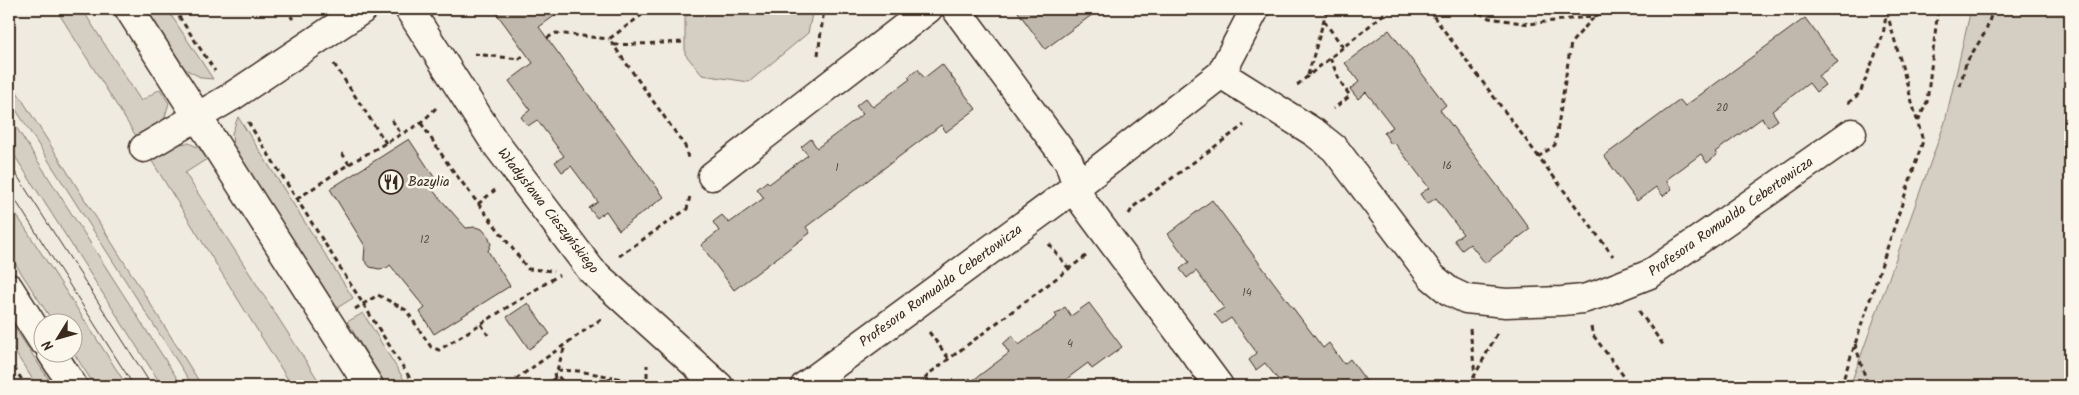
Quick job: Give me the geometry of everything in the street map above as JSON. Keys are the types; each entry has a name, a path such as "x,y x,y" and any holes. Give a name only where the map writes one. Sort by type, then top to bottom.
{"street":[{"path":"129,9 369,386"},
{"path":"144,148 231,97 363,9"},
{"name":"Władysława Cieszyńskiego","path":"409,9 488,133 516,173 591,270 719,386"},
{"path":"712,176 928,9"},
{"path":"956,9 1069,162 1082,201 1219,386"},
{"name":"Profesora Romualda Cebertowicza","path":"805,386 1077,186 1221,74 1255,9"},
{"name":"Profesora Romualda Cebertowicza","path":"1221,74 1315,133 1335,149 1432,278 1449,291 1466,299 1506,303 1583,299 1650,274 1852,133"},
{"path":"9,288 32,324"},
{"path":"57,362 73,386"}],"path":[{"path":"174,9 415,386"},
{"path":"547,38 556,33 609,39 650,9"},
{"path":"824,9 817,61 830,85"},
{"path":"1308,76 1327,9"},
{"path":"1126,221 1133,207 1272,105 1390,9"},
{"path":"1428,9 1615,259"},
{"path":"1472,9 1489,18 1529,24 1595,16 1618,9"},
{"path":"1538,156 1555,145 1571,43 1603,9"},
{"path":"1841,386 1923,141 1887,9"},
{"path":"1845,105 1860,94 1883,35 1887,9"},
{"path":"1918,122 1927,102 1938,9"},
{"path":"1960,86 1966,63 1986,31 1993,9"},
{"path":"1324,21 1343,47"},
{"path":"609,39 685,146 689,163"},
{"path":"614,45 685,42"},
{"path":"474,54 519,59 526,54"},
{"path":"329,57 386,143"},
{"path":"1330,58 1340,81 1350,96 1331,110"},
{"path":"392,120 401,134"},
{"path":"297,199 349,164 421,123 448,164 528,269 564,272 439,350 431,347 406,310 378,295 364,304"},
{"path":"342,153 349,164"},
{"path":"622,255 687,209 690,194"},
{"path":"1045,238 1068,269"},
{"path":"919,386 930,373 1088,254"},
{"path":"516,379 625,302"},
{"path":"1469,386 1507,316 1506,303"},
{"path":"1638,309 1664,346"},
{"path":"1589,318 1593,335 1631,386"},
{"path":"481,324 488,335"},
{"path":"924,326 949,359"},
{"path":"1855,344 1868,386"},
{"path":"555,378 554,374 565,345"},
{"path":"9,360 26,386"},
{"path":"647,365 647,386"},
{"path":"557,370 578,371 626,380 626,386"},
{"path":"544,386 558,376 566,386"},
{"path":"600,386 613,377"}],"shaded area":[{"path":"56,9 82,9 141,101 160,89 169,103 164,120 136,136"},
{"path":"147,9 167,9 213,79 202,78 185,69"},
{"path":"696,9 813,9 808,33 749,82 702,75 685,54 685,17"},
{"path":"1971,9 2070,9 2070,386 1850,386 1945,122"},
{"path":"9,79 202,386 193,386 9,99"},
{"path":"9,116 182,386 162,386 9,147"},
{"path":"238,117 353,298 337,308 233,146 232,133"},
{"path":"189,143 199,148 207,159 185,173 322,386 292,386 150,158 177,144"},
{"path":"9,203 79,312 47,312 9,254"},
{"path":"363,313 408,386 387,386 347,322"},
{"path":"82,316 127,386 95,386 79,362 82,362"},
{"path":"9,319 32,354 32,362 37,362 53,386 37,386 9,343"}],"building":[{"path":"502,9 564,9 539,27 664,197 619,230 606,211 597,218 589,208 598,202 571,166 562,172 555,162 564,156 537,120 528,126 521,117 530,110 509,81 533,63 497,14"},
{"path":"1016,9 1100,9 1045,49"},
{"path":"1805,18 1838,62 1818,76 1825,85 1816,92 1809,83 1772,111 1778,120 1768,127 1762,118 1715,152 1717,155 1707,163 1701,154 1666,180 1672,189 1663,196 1656,187 1637,201 1604,156 1680,100 1685,106"},
{"path":"1389,30 1446,105 1440,110 1530,229 1485,263 1470,244 1462,250 1454,240 1463,234 1436,198 1427,204 1420,194 1429,188 1394,142 1391,144 1384,133 1393,127 1366,92 1358,99 1350,89 1359,82 1345,63"},
{"path":"942,64 976,109 946,132 941,125 806,227 810,233 734,290 701,245 719,231 713,222 722,215 729,223 764,198 757,189 767,181 769,184 808,155 801,147 811,139 817,148 863,114 856,106 866,98 873,107 910,79 908,77 918,69 924,78"},
{"path":"409,139 436,180 429,186 466,228 475,227 482,229 488,236 491,244 488,251 510,286 434,334 420,312 425,308 390,265 387,268 379,269 370,267 364,260 365,246 330,189"},
{"path":"1212,200 1323,348 1329,343 1344,364 1350,359 1370,386 1292,386 1286,378 1280,382 1265,363 1256,370 1249,360 1257,353 1231,318 1222,324 1214,314 1224,308 1196,271 1187,278 1180,269 1189,262 1168,234"},
{"path":"528,303 550,334 529,349 507,317"},
{"path":"1089,303 1122,347 1092,369 1088,363 1057,386 960,385 970,378 972,381 1009,353 1003,344 1012,336 1019,345 1057,317 1055,314 1065,307 1071,316"}],"tram line":[{"path":"9,163 152,386"},
{"path":"9,190 134,386"}],"place":[{"name":"Bazylia","path":"391,182"}]}
